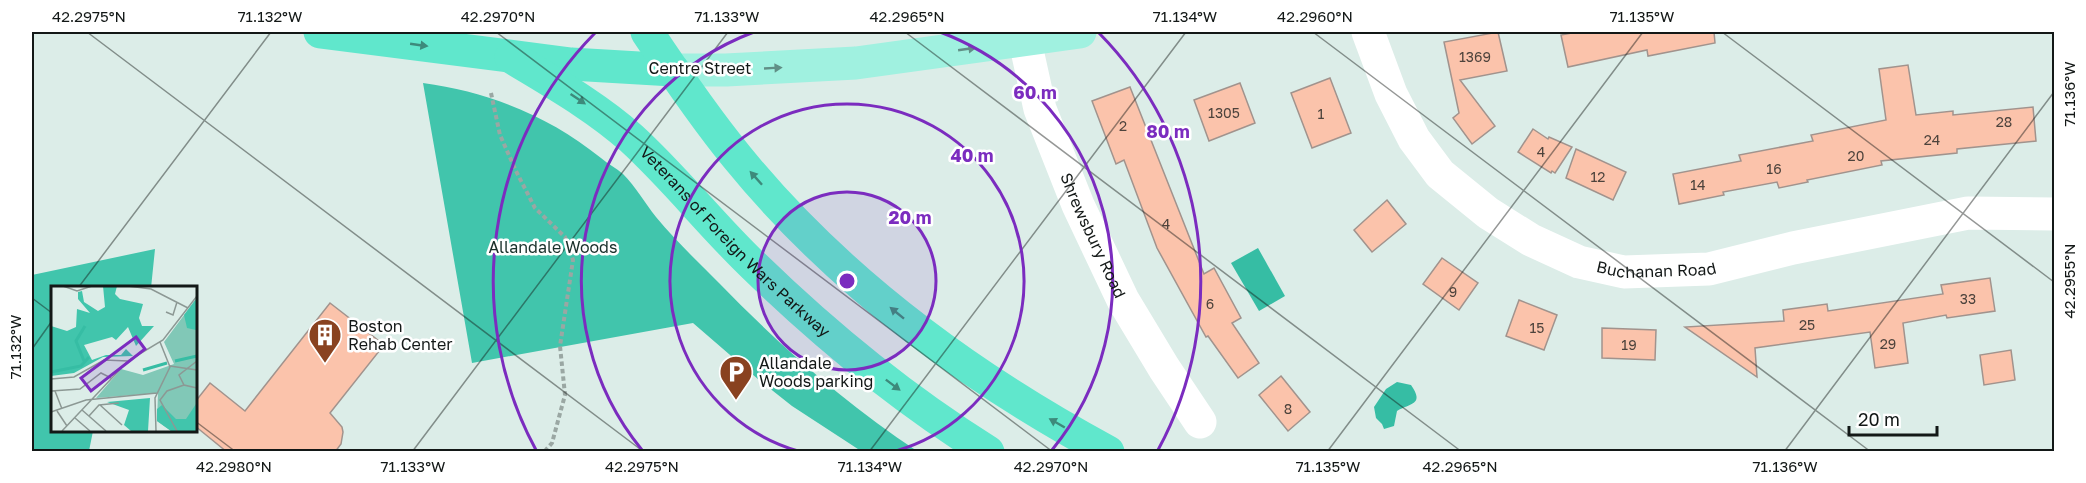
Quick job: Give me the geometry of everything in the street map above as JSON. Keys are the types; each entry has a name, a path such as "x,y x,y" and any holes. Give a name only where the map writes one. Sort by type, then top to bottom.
{"highway":[{"name":"Centre Street","path":"320,32 571,64 672,70"},
{"path":"647,32 672,70 738,158 796,221 849,272 931,340 972,369 1016,399 1108,452"},
{"name":"Veterans of Foreign Wars Parkway","path":"511,57 585,103 625,133 654,160 730,243 814,322 938,418 988,452"}],"main road":[{"name":"Centre Street","path":"672,70 726,70 856,63 1024,35 1080,32"}],"street":[{"name":"Buchanan Road","path":"1368,32 1396,103 1414,139 1440,174 1488,213 1531,240 1579,262 1624,272 1709,269 1793,248 1968,213 2055,214"},
{"name":"Shrewsbury Road","path":"1024,35 1040,109 1078,205 1123,300 1200,422"}],"path":[{"path":"490,93 500,135 516,171 535,207 566,237 573,260 560,346 565,395 552,442 544,452"}],"green space":[{"name":"Allandale Woods","path":"423,83 471,93 517,108 561,130 620,172 671,234 765,329 839,394 917,451 861,451 792,406 693,323 472,363"},
{"path":"155,249 151,286 51,286 51,432 93,432 89,451 32,451 32,275"}],"shaded area":[{"path":"1258,248 1285,296 1259,311 1231,263"},
{"path":"1397,382 1411,385 1417,396 1416,400 1411,405 1397,411 1394,426 1384,429 1376,418 1374,407 1386,389"}],"building":[{"path":"1498,32 1507,71 1460,80 1495,126 1472,144 1453,118 1459,113 1444,42"},
{"path":"1577,32 1714,32 1715,43 1648,56 1647,50 1568,67 1561,35"},
{"path":"1908,65 1916,115 1953,111 1953,115 2033,107 2036,141 1957,149 1957,153 1881,161 1882,165 1807,180 1808,182 1779,188 1777,182 1723,192 1724,195 1679,204 1673,174 1741,161 1739,155 1813,141 1811,135 1886,120 1879,69"},
{"path":"1330,78 1351,133 1312,148 1291,93"},
{"path":"1240,83 1255,123 1209,141 1194,100"},
{"path":"1130,87 1204,274 1214,268 1241,318 1232,323 1259,363 1238,378 1208,336 1206,337 1157,248 1124,160 1116,164 1092,101"},
{"path":"1533,129 1548,139 1549,137 1572,147 1555,173 1552,171 1551,173 1518,152"},
{"path":"1576,149 1626,172 1613,200 1566,178"},
{"path":"1387,200 1406,224 1372,252 1354,230"},
{"path":"1442,258 1478,283 1459,310 1423,284"},
{"path":"1990,278 1995,311 1947,318 1946,315 1903,323 1908,363 1875,368 1870,332 1755,348 1757,377 1685,327 1784,321 1783,310 1827,304 1828,311 1943,294 1941,285"},
{"path":"1519,300 1557,315 1544,350 1506,336"},
{"name":"Boston Rehab Center","path":"330,303 384,345 330,413 342,427 343,432 341,444 335,452 227,452 196,427 196,401 210,383 245,411"},
{"path":"1602,328 1656,330 1655,360 1602,358"},
{"path":"2011,350 2015,380 1984,385 1980,355"},
{"path":"1281,376 1310,412 1288,431 1259,395"}],"place":[{"name":"Boston Rehab Center","path":"325,364"},
{"name":"Allandale Woods parking","path":"736,401"}]}
